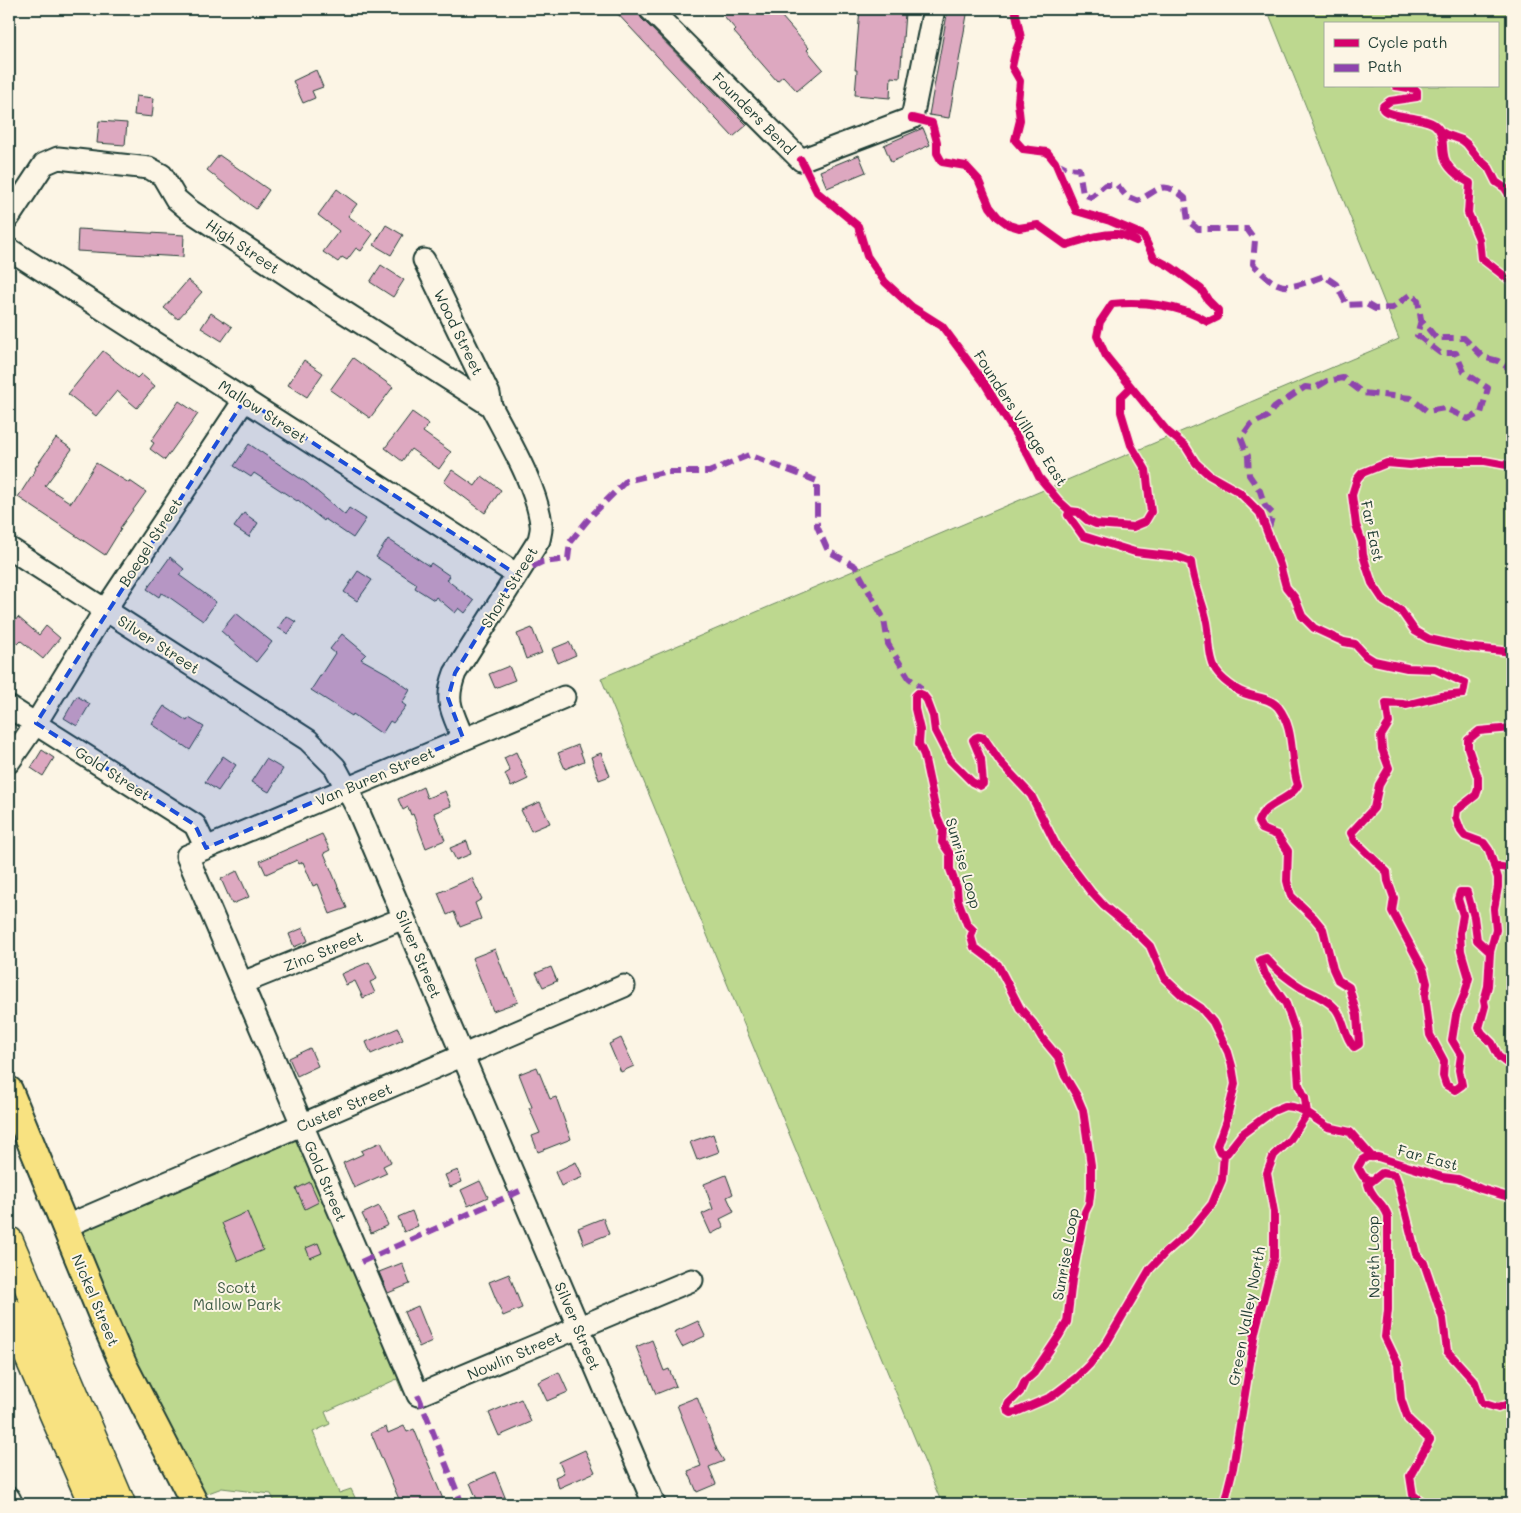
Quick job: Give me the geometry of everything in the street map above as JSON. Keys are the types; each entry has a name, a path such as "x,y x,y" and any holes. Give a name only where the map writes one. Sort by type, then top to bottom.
{"highway":[{"path":"9,1241 121,1504"},
{"path":"9,1311 93,1504"}],"main road":[{"name":"Nickel Street","path":"9,1090 64,1227 123,1364 195,1504"}],"street":[{"name":"Founders Bend","path":"650,9 801,160 912,118 934,9"},
{"name":"High Street","path":"9,217 44,164 58,158 149,168 162,175 176,199 189,210 491,406"},
{"name":"Mallow Street","path":"9,249 516,574"},
{"name":"Wood Street","path":"424,260 490,394 491,406"},
{"name":"Boegel Street","path":"9,762 36,723 106,610 245,399"},
{"name":"Short Street","path":"463,738 448,698 450,686 455,673 539,540 542,526 529,483 491,406"},
{"name":"Silver Street","path":"9,548 308,740 335,767 357,808 654,1504"},
{"name":"Van Buren Street","path":"197,852 463,738 564,697"},
{"name":"Gold Street","path":"9,706 195,825 197,852 242,983 418,1395"},
{"name":"Zinc Street","path":"242,983 404,918"},
{"name":"Custer Street","path":"64,1227 624,986"},
{"name":"Nowlin Street","path":"418,1395 692,1280"},
{"path":"9,1498 12,1504"}],"highlighted area":[{"path":"245,399 516,574 455,673 448,698 463,738 206,848 195,825 36,723"}],"green space":[{"path":"1267,9 1512,9 1512,1504 942,1504 601,678 1399,339"},
{"name":"Scott Mallow Park","path":"300,1137 409,1388 402,1391 397,1379 325,1412 330,1424 313,1432 339,1493 351,1489 358,1504 276,1504 271,1494 222,1488 203,1495 123,1337 82,1235 86,1230 111,1217"}],"building":[{"path":"613,9 638,9 641,18 747,125 733,137"},
{"path":"718,9 775,9 809,48 807,50 823,69 797,91 783,76 777,81 734,32 736,30"},
{"path":"860,9 903,9 905,13 900,78 891,77 890,98 855,95"},
{"path":"948,9 968,9 949,118 929,115"},
{"path":"316,70 323,87 312,91 315,98 303,103 293,81"},
{"path":"136,96 154,98 152,117 134,115"},
{"path":"99,121 127,123 125,145 97,143"},
{"path":"923,128 930,145 891,162 884,145"},
{"path":"219,155 269,190 256,209 207,170"},
{"path":"859,155 866,172 827,188 820,171"},
{"path":"337,189 357,204 348,216 373,234 361,251 356,248 347,260 342,257 338,262 323,252 339,231 318,215"},
{"path":"386,225 403,235 391,255 374,245"},
{"path":"78,229 184,235 183,257 77,251"},
{"path":"381,265 404,280 393,297 370,282"},
{"path":"188,280 202,292 178,319 164,308"},
{"path":"211,313 232,327 222,341 201,328"},
{"path":"103,351 137,378 141,374 155,386 137,408 117,391 96,416 68,394"},
{"path":"353,358 393,387 370,418 330,390"},
{"path":"304,360 323,373 307,397 288,385"},
{"path":"179,401 198,414 165,460 150,449 154,443 151,441"},
{"path":"412,412 429,424 423,432 451,452 439,469 411,449 402,461 385,448"},
{"path":"56,438 72,449 45,486 71,503 96,463 146,492 120,528 105,555 18,497"},
{"path":"249,444 307,483 345,515 349,508 366,519 353,538 325,519 324,521 298,500 254,473 251,477 234,466"},
{"path":"452,470 475,486 482,476 501,490 485,513 444,482"},
{"path":"244,513 258,523 249,537 234,527"},
{"path":"388,539 429,566 431,563 450,576 447,580 474,601 465,613 459,608 455,613 436,597 434,600 415,588 417,584 376,557"},
{"path":"170,557 184,569 179,575 216,602 203,621 169,597 161,593 159,597 147,589"},
{"path":"358,571 372,580 357,601 344,592"},
{"path":"236,613 272,642 256,662 221,631"},
{"path":"286,616 296,622 288,634 278,628"},
{"path":"18,617 39,635 46,626 60,638 43,659 21,641 18,644 9,637 9,629"},
{"path":"532,628 542,653 526,659 517,634"},
{"path":"342,634 366,654 361,659 388,674 410,690 402,703 406,706 393,723 390,721 382,734 353,714 352,716 311,690 335,653 330,649"},
{"path":"569,642 576,655 558,663 552,649"},
{"path":"509,666 515,680 495,688 489,674"},
{"path":"77,696 90,704 77,726 64,718"},
{"path":"164,706 187,721 189,718 204,727 190,750 152,724"},
{"path":"578,745 584,761 565,769 558,753"},
{"path":"42,750 54,758 43,776 31,768"},
{"path":"516,752 528,779 511,787 505,774 510,771 504,758"},
{"path":"601,753 610,776 599,780 591,757"},
{"path":"223,756 236,765 218,791 205,782"},
{"path":"266,759 283,769 269,792 251,782"},
{"path":"423,787 427,798 445,791 451,806 434,813 445,840 426,848 413,814 411,815 408,807 403,810 398,799"},
{"path":"540,802 550,823 531,831 521,810"},
{"path":"322,834 330,850 324,853 347,908 330,914 318,884 313,886 303,862 299,864 297,860 266,874 260,861"},
{"path":"467,841 471,854 456,860 450,848"},
{"path":"237,871 249,897 232,904 221,879"},
{"path":"472,878 482,899 475,903 481,919 460,927 454,912 447,915 438,893"},
{"path":"303,928 308,941 294,947 289,934"},
{"path":"495,949 506,979 508,978 518,1002 493,1011 472,958"},
{"path":"369,962 377,979 370,982 375,993 363,998 355,981 346,985 341,974"},
{"path":"551,967 557,981 543,987 536,973"},
{"path":"398,1028 403,1040 371,1054 366,1042"},
{"path":"621,1038 634,1066 621,1072 609,1044"},
{"path":"310,1048 318,1066 297,1076 289,1058"},
{"path":"537,1067 550,1099 556,1097 571,1139 538,1152 532,1136 540,1133 529,1108 532,1107 519,1074"},
{"path":"713,1134 719,1152 697,1160 690,1142"},
{"path":"381,1142 391,1162 383,1166 387,1173 354,1188 343,1163 363,1154 361,1151"},
{"path":"576,1162 583,1177 561,1186 555,1172"},
{"path":"458,1170 462,1182 450,1187 445,1175"},
{"path":"726,1175 733,1194 727,1197 734,1212 720,1219 724,1227 711,1234 702,1214 713,1209 704,1184"},
{"path":"480,1181 488,1197 468,1206 461,1190"},
{"path":"310,1182 319,1202 305,1209 296,1189"},
{"path":"379,1206 388,1225 371,1233 362,1214"},
{"path":"412,1211 418,1226 404,1232 398,1217"},
{"path":"247,1212 263,1250 238,1261 222,1223"},
{"path":"603,1218 609,1234 584,1244 578,1228"},
{"path":"318,1243 322,1253 310,1258 306,1248"},
{"path":"402,1263 410,1284 388,1293 379,1272"},
{"path":"509,1274 522,1308 503,1316 489,1282"},
{"path":"418,1306 432,1341 419,1347 404,1312"},
{"path":"698,1321 705,1336 682,1347 674,1332"},
{"path":"652,1340 664,1371 669,1369 676,1386 656,1394 636,1347"},
{"path":"559,1372 568,1392 547,1401 538,1382"},
{"path":"697,1397 717,1450 724,1461 709,1467 716,1484 697,1492 688,1471 701,1466 677,1405"},
{"path":"521,1399 531,1422 499,1436 489,1413"},
{"path":"404,1426 407,1432 414,1429 445,1504 401,1504 371,1433 386,1427 388,1433"},
{"path":"585,1450 595,1472 559,1488 555,1477 564,1473 559,1462"},
{"path":"495,1472 505,1497 488,1504 479,1504 470,1483"}],"marked path":[{"path":"1055,162 1067,168 1079,169 1083,194 1091,197 1105,185 1117,185 1126,196 1138,201 1156,190 1166,187 1185,198 1188,221 1198,229 1247,229 1255,240 1253,264 1263,274 1278,284 1293,286 1324,276 1336,284 1347,305 1366,304 1375,309 1392,308 1411,294 1418,300 1421,320 1436,338 1464,338 1483,357 1498,361 1512,370"},
{"path":"1268,530 1273,514 1265,506 1260,491 1249,475 1248,456 1241,438 1251,424 1267,417 1274,408 1305,387 1315,388 1327,381 1343,378 1363,393 1411,398 1427,411 1445,408 1468,419 1481,413 1488,388 1464,372 1456,353 1440,353 1417,335 1421,320"},
{"path":"516,574 542,562 568,559 570,542 591,516 626,481 664,472 709,472 749,455 817,481 817,526 828,551 855,566 884,619 888,644 909,678 920,687 918,693"},
{"path":"361,1262 520,1191"},
{"path":"418,1395 462,1504"}],"cycle path":[{"path":"1015,9 1021,38 1012,67 1020,81 1018,102 1020,120 1015,140 1023,149 1047,152 1055,162 1076,211 1110,221 1143,235 1154,258 1171,267 1201,289 1218,310 1218,317 1208,322 1174,308 1136,303 1112,304 1100,322 1097,336 1106,356 1167,431 1186,447 1196,463 1209,475 1239,492 1260,513 1280,565 1286,587 1295,598 1302,616 1314,628 1344,642 1355,644 1366,656 1374,661 1407,668 1435,669 1465,683 1463,694 1442,696 1406,705 1386,703 1389,723 1381,736 1382,749 1389,768 1379,785 1374,808 1351,833 1355,841 1387,872 1394,898 1392,911 1424,971 1427,983 1425,995 1430,1035 1444,1061 1443,1076 1446,1085 1455,1090 1462,1085 1459,1070 1461,1055 1452,1040 1456,1015 1469,978 1461,951 1460,933 1463,915 1458,899 1460,892 1467,892 1474,917 1477,940 1490,952"},
{"path":"1409,88 1417,91 1417,97 1390,101 1383,106 1383,109 1393,114 1430,122 1441,132 1447,163 1455,173 1470,183 1468,213 1479,239 1481,258 1512,282"},
{"path":"912,118 932,123 937,142 937,153 942,162 966,166 978,179 990,207 998,217 1009,225 1019,228 1038,225 1066,245 1110,234 1122,235 1136,241"},
{"path":"1440,131 1467,144 1489,168 1496,182 1505,188 1512,199"},
{"name":"Founders Village East","path":"801,160 817,192 858,226 867,256 885,282 912,307 942,326 983,381 1028,455 1039,477 1070,511"},
{"path":"1131,387 1121,397 1121,412 1131,445 1146,470 1151,512 1145,522 1133,527 1096,524 1087,520 1078,512 1070,511 1068,515 1083,536 1135,552 1178,557 1191,562 1207,622 1210,653 1216,671 1225,681 1241,692 1274,703 1284,716 1290,735 1298,785 1289,795 1266,810 1258,822 1262,829 1277,835 1288,851 1287,881 1291,896 1323,929 1333,969 1338,980 1349,987 1357,1015 1359,1044 1354,1047 1350,1042 1341,1017 1335,1008 1324,999 1292,982 1266,958 1260,960 1265,974 1286,1004 1295,1030 1299,1085 1305,1098 1307,1114"},
{"name":"Far East","path":"1512,466 1485,461 1438,461 1410,465 1387,463 1362,473 1357,479 1352,495 1363,555 1372,583 1384,601 1401,611 1415,631 1429,639 1465,647 1512,652"},
{"name":"Sunrise Loop","path":"1224,1154 1222,1180 1212,1204 1188,1233 1150,1269 1107,1342 1089,1365 1076,1378 1051,1397 1016,1412 1011,1413 1008,1411 1009,1403 1020,1392 1025,1381 1034,1373 1067,1322 1072,1280 1085,1212 1089,1204 1091,1165 1083,1110 1065,1076 1058,1057 1020,1008 998,965 974,947 971,937 973,930 967,924 958,900 957,888 950,869 950,854 942,842 943,830 937,816 924,755 919,744 920,730 915,709 915,696 918,693 927,700 933,716 935,731 950,760 972,782 980,786 983,784 981,759 973,740 978,737 984,738 1001,763 1031,795 1057,847 1091,892 1104,906 1150,946 1164,978 1183,996 1201,1008 1213,1022 1228,1052 1235,1084 1226,1121 1217,1146 1220,1153 1227,1153 1242,1134 1273,1111 1285,1106 1302,1110 1328,1127 1350,1132 1372,1157"},
{"path":"1512,728 1479,731 1468,740 1468,748 1478,777 1478,789 1476,795 1457,810 1456,818 1465,836 1484,843 1489,850 1498,878 1494,909 1496,930 1490,952 1488,986 1479,1028 1492,1043 1499,1057 1512,1067"},
{"path":"1494,866 1509,868 1512,883 1512,923"},
{"name":"Green Valley North","path":"1224,1504 1233,1468 1255,1332 1274,1257 1274,1212 1267,1173 1274,1155 1289,1141 1307,1114"},
{"name":"Far East","path":"1371,1181 1363,1176 1358,1167 1362,1160 1367,1157 1378,1157 1442,1177 1458,1179 1481,1189 1512,1198"},
{"name":"North Loop","path":"1425,1504 1413,1495 1410,1476 1430,1440 1408,1419 1401,1399 1398,1364 1385,1337 1388,1310 1388,1216 1372,1194 1368,1184 1382,1173 1395,1175 1416,1254 1424,1263 1443,1319 1447,1351 1475,1382 1482,1403 1498,1408 1508,1404 1512,1405"}]}
